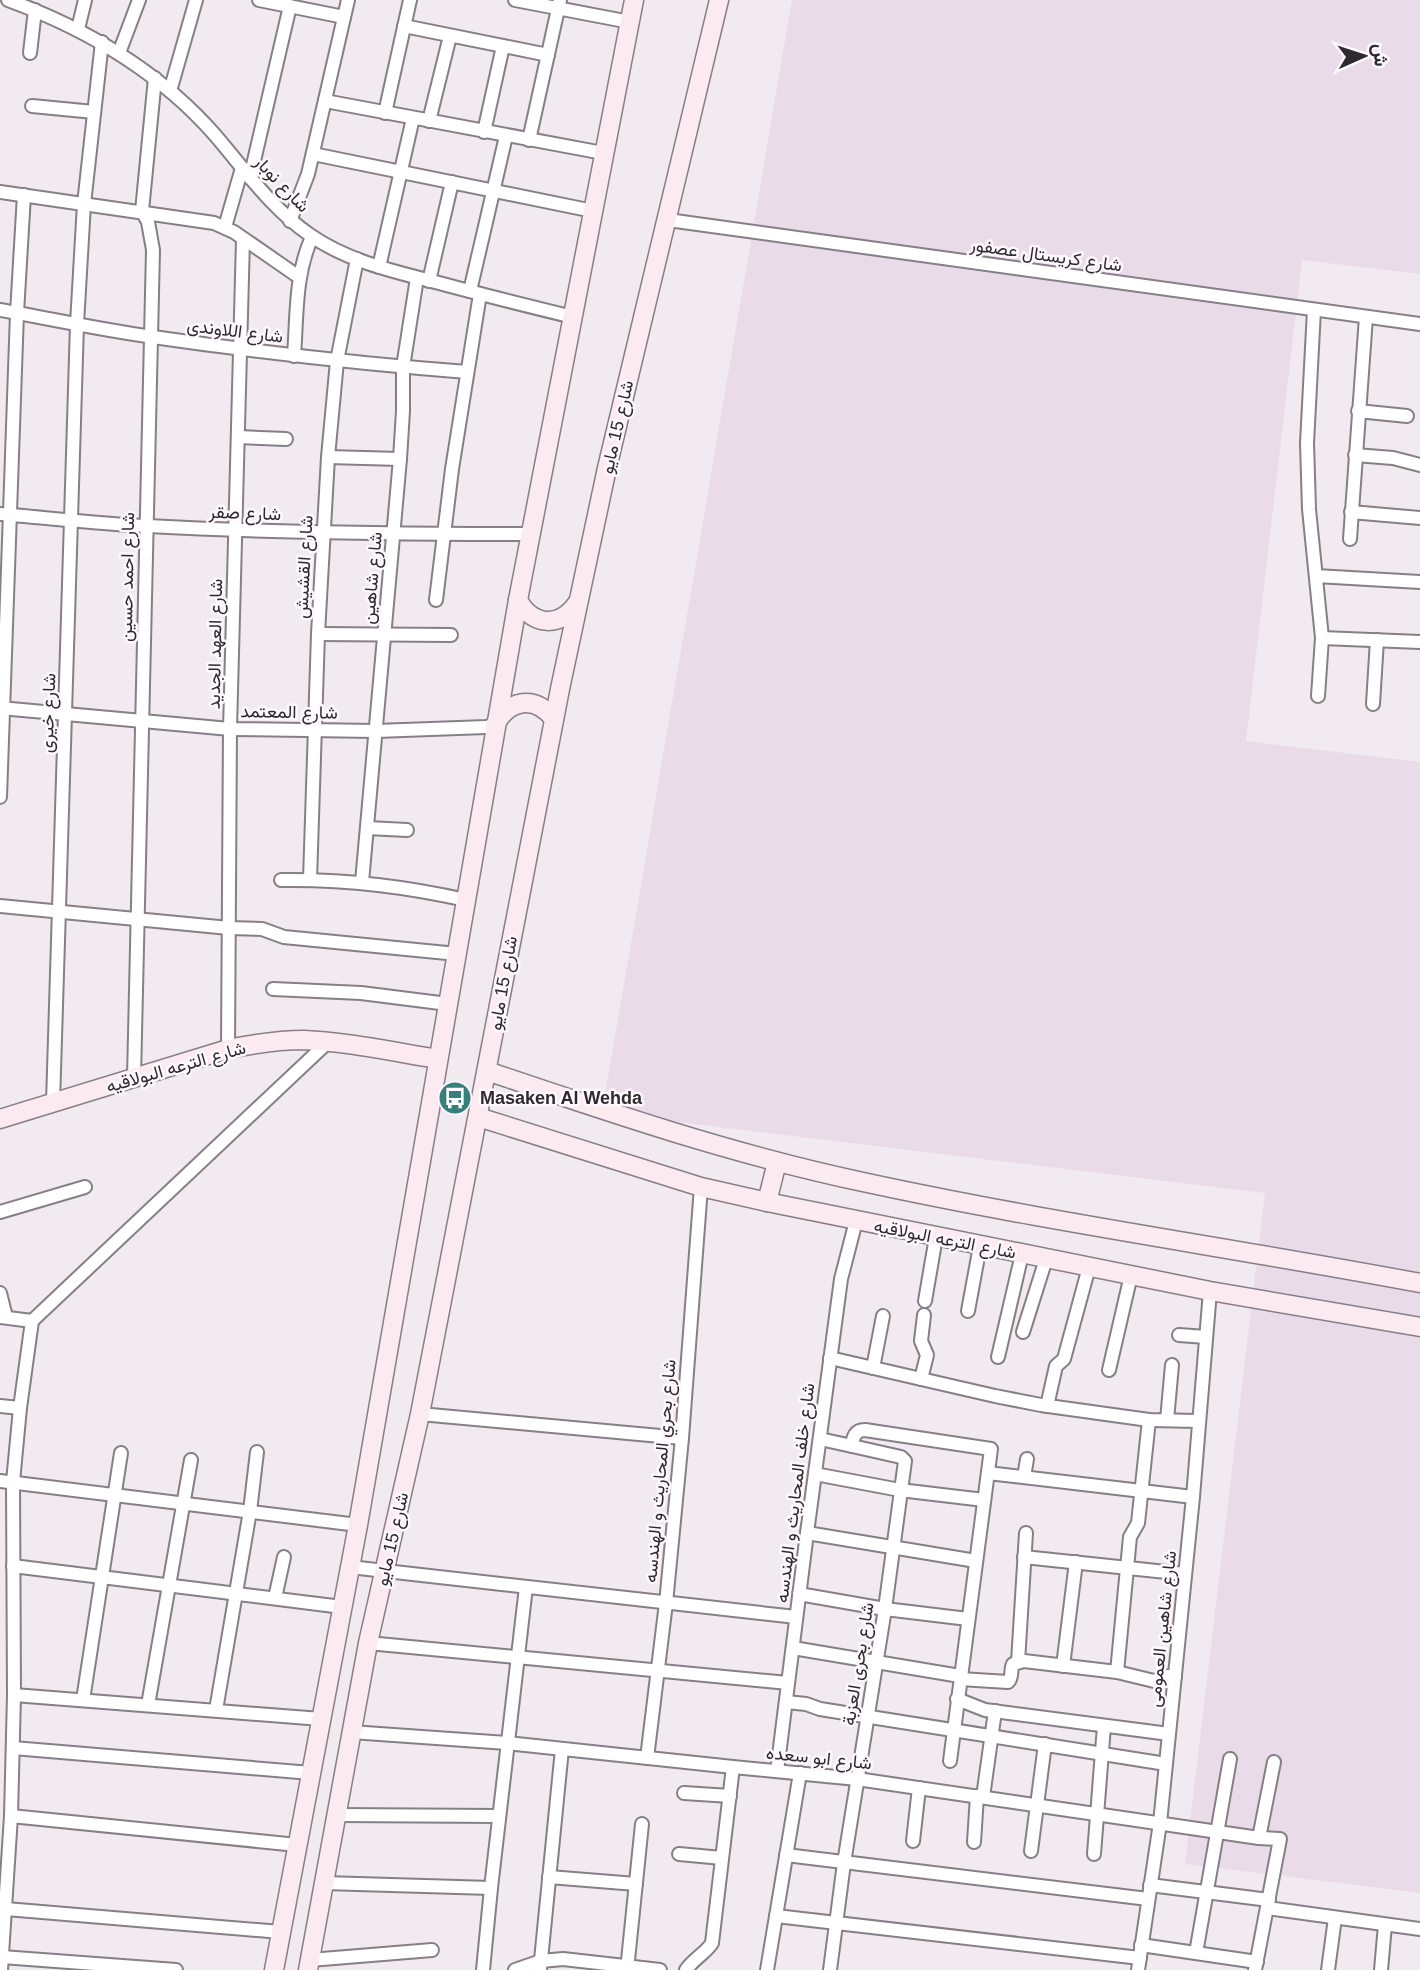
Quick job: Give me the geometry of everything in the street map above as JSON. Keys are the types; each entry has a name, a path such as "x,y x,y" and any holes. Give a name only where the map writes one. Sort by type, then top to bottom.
{"main road":[{"name":"شارع 15 مايو","path":"274,1970 358,1525 495,725 634,0"},
{"name":"شارع 15 مايو","path":"309,1965 368,1643 420,1413 578,602 607,468 719,0"},
{"path":"518,600 528,614 552,621 567,615 578,602"},
{"path":"495,725 511,707 527,703 542,708 554,719"},
{"name":"شارع الترعه البولاقيه","path":"0,1119 228,1049 278,1041 328,1042 438,1059"},
{"path":"487,1071 592,1107 777,1162 862,1182 1013,1212 1420,1283"},
{"name":"شارع الترعه البولاقيه","path":"478,1117 701,1187 767,1202 1210,1291 1420,1327"},
{"path":"767,1202 777,1162"}],"street":[{"name":"شارع نوبار","path":"8,0 78,29 155,78 215,135 290,221 333,249 379,267 573,317"},
{"path":"78,29 85,0"},
{"path":"119,53 139,0"},
{"path":"170,91 196,0"},
{"path":"259,0 344,17"},
{"path":"290,221 308,174 348,0"},
{"path":"386,113 410,0"},
{"path":"516,0 559,4 630,22"},
{"path":"529,141 559,4"},
{"path":"225,227 246,173 290,6"},
{"path":"30,53 35,10"},
{"path":"404,26 548,55"},
{"path":"429,121 450,36"},
{"name":"شارع خيرى","path":"53,1103 77,324 84,204 102,42"},
{"path":"484,132 503,46"},
{"name":"شارع احمد حسين","path":"134,1078 153,250 148,222 142,211 155,78"},
{"path":"325,102 603,153"},
{"path":"32,106 94,112"},
{"path":"379,267 413,118"},
{"path":"436,600 475,293 506,136"},
{"path":"313,154 593,211"},
{"name":"شارع شاهين","path":"362,882 400,459 403,367 423,279 452,182"},
{"path":"0,192 202,220 225,227 299,277"},
{"path":"0,797 5,514 24,195"},
{"name":"شارع كريستال عصفور","path":"668,220 1420,324"},
{"path":"294,356 299,277 312,237"},
{"name":"شارع العهد الجديد","path":"228,1049 230,729 243,239"},
{"name":"شارع القشيش","path":"310,880 322,533 337,360 357,259"},
{"name":"شارع اللاوندى","path":"0,310 150,337 240,349 467,372"},
{"path":"1314,310 1307,443 1309,509 1322,638 1318,696"},
{"path":"1350,539 1366,317"},
{"path":"1359,411 1407,416"},
{"path":"238,437 286,439"},
{"path":"1355,455 1393,458 1420,465"},
{"path":"328,457 400,459"},
{"path":"1351,512 1420,518"},
{"name":"شارع صقر","path":"5,514 71,521 235,530 531,534"},
{"path":"1316,576 1420,582"},
{"path":"318,634 451,635"},
{"path":"1322,638 1420,642"},
{"path":"1373,704 1377,640"},
{"name":"شارع المعتمد","path":"1,708 230,729 376,731 495,725"},
{"path":"367,828 407,830"},
{"path":"281,880 362,882 466,900"},
{"path":"0,906 262,929 284,937 457,954"},
{"path":"273,989 361,993 448,1004"},
{"path":"176,1970 1,1964 11,1816 14,1695 7,1609 13,1566 7,1541 6,1481 20,1408 32,1321 328,1042"},
{"path":"0,1212 85,1187"},
{"name":"شارع بحري المحاريث و الهندسه","path":"647,1758 666,1603 701,1187"},
{"name":"شارع خلف المحاريث و الهندسه","path":"778,1771 841,1279 856,1221"},
{"path":"925,1301 936,1237"},
{"path":"968,1311 980,1246"},
{"path":"998,1357 1022,1254"},
{"path":"1023,1332 1046,1259"},
{"path":"1047,1406 1056,1368 1064,1359 1089,1267"},
{"path":"1109,1370 1131,1275"},
{"name":"شارع شاهين العمومى","path":"1140,1958 1160,1823 1193,1497 1210,1291"},
{"path":"0,1293 3,1317 32,1321"},
{"path":"921,1379 927,1355 921,1339 924,1315"},
{"path":"873,1368 883,1316"},
{"path":"1179,1335 1206,1337"},
{"path":"830,1358 1047,1406 1149,1420 1198,1420"},
{"path":"1167,1420 1172,1365"},
{"path":"0,1406 20,1408"},
{"path":"420,1413 681,1438"},
{"path":"1117,1672 1130,1537 1138,1523 1149,1420"},
{"path":"820,1439 852,1446 855,1434 859,1430 865,1430 991,1449 950,1761"},
{"name":"شارع بحرى العزبة","path":"830,1970 904,1465 903,1458 852,1446"},
{"path":"216,1710 250,1511 257,1452"},
{"path":"83,1700 121,1453"},
{"path":"1024,1477 1027,1459"},
{"path":"148,1705 191,1460"},
{"path":"988,1473 1193,1497"},
{"path":"815,1474 900,1490 984,1500"},
{"path":"6,1481 358,1525"},
{"path":"807,1532 976,1561"},
{"path":"1018,1662 1026,1533"},
{"path":"275,1598 284,1557"},
{"path":"1024,1558 1185,1573"},
{"path":"1063,1666 1076,1562"},
{"path":"13,1566 342,1607"},
{"path":"350,1567 796,1617"},
{"path":"483,1970 526,1587"},
{"path":"799,1594 885,1609 968,1619"},
{"path":"368,1643 788,1683"},
{"path":"793,1648 960,1678 1008,1682 1011,1668 1024,1661 1117,1672 1154,1681 1175,1677"},
{"path":"14,1695 321,1719"},
{"path":"957,1699 975,1707 995,1711 1169,1734"},
{"path":"786,1702 1166,1764"},
{"path":"974,1842 995,1711"},
{"path":"1094,1854 1104,1726"},
{"name":"شارع ابو سعده","path":"351,1732 507,1743 857,1779 1280,1839 1268,1904"},
{"path":"1031,1851 1045,1744"},
{"path":"12,1748 311,1773"},
{"path":"540,1965 562,1749"},
{"path":"1196,1953 1230,1759"},
{"path":"1259,1838 1274,1762"},
{"path":"686,1970 712,1942 733,1768"},
{"path":"767,1970 800,1773"},
{"path":"913,1842 919,1788"},
{"path":"684,1793 730,1796"},
{"path":"336,1815 499,1816"},
{"path":"11,1816 298,1845"},
{"path":"627,1968 642,1824"},
{"path":"679,1854 722,1858"},
{"path":"786,1854 1148,1899"},
{"path":"549,1877 636,1884"},
{"path":"324,1883 491,1888"},
{"path":"1150,1885 1207,1893 1335,1918 1420,1929"},
{"path":"776,1916 1140,1958 1196,1953 1256,1966 1268,1904"},
{"path":"6,1909 281,1932"},
{"path":"1328,1970 1335,1918"},
{"path":"1381,1970 1385,1924"},
{"path":"309,1965 432,1950"},
{"path":"515,1970 563,1959 660,1970"}],"shaded area":[{"path":"792,0 1420,0 1420,274 1302,260 1246,741 1420,762 1420,1893 1185,1864 1265,1193 602,1113"}],"place":[{"name":"Masaken Al Wehda","path":"455,1098"}]}
